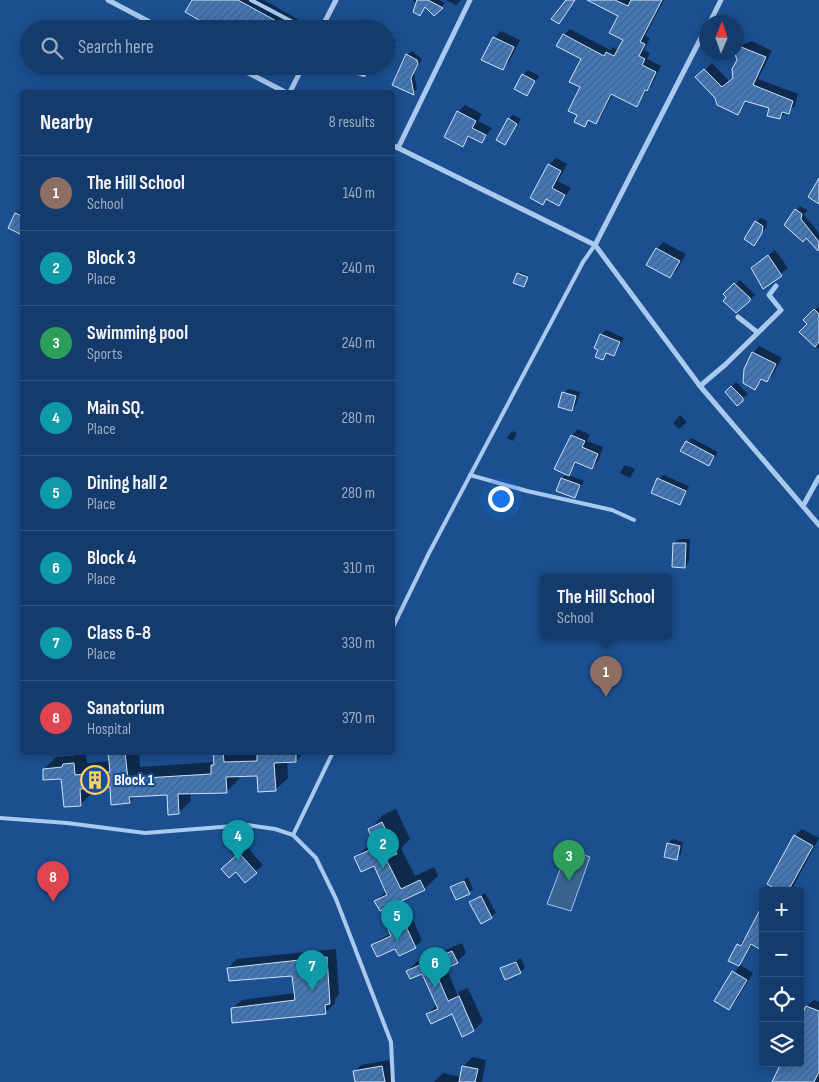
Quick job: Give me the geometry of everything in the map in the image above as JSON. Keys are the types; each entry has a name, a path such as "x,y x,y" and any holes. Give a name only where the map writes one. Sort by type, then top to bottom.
{"street":[{"path":"108,0 146,20"},
{"path":"326,20 336,0"},
{"path":"398,148 470,0"},
{"path":"714,15 721,0"},
{"path":"595,245 699,42"},
{"path":"252,75 281,90"},
{"path":"291,90 298,75"},
{"path":"395,146 595,245 700,386 819,525"},
{"path":"700,386 726,364 781,310 769,295 776,286"},
{"path":"738,317 757,332"},
{"path":"803,506 819,477"}],"lane":[{"path":"251,0 289,20"},
{"path":"395,623 470,475 583,262 595,245"},
{"path":"470,475 527,492 612,510 634,520"},
{"path":"293,836 332,755"},
{"path":"0,818 67,823 145,833 248,825 275,829 293,836 316,858 336,899 390,1042 394,1082"}],"water":[{"path":"568,849 590,857 571,911 547,904"}],"building":[{"path":"192,0 238,0 275,20 199,20 185,12"},
{"path":"417,0 428,0 443,8 434,16 425,7 420,16 413,12"},
{"path":"566,0 575,0 559,24 551,19"},
{"path":"587,0 615,0 628,6 631,0 662,0 640,42 645,44 639,56 645,59 642,65 656,72 647,91 645,90 637,107 611,94 596,124 588,120 585,127 574,122 577,115 568,111 580,87 569,82 581,59 556,46 563,34 604,56 606,52 614,56 623,40 609,33 618,16"},
{"path":"493,37 514,47 503,70 481,60"},
{"path":"744,48 766,57 753,85 793,101 789,114 782,112 780,119 767,116 769,108 745,101 738,115 717,105 715,98 695,77 704,69 722,87 733,78 732,69 737,60 744,60"},
{"path":"406,54 417,60 418,64 411,78 414,95 392,85"},
{"path":"522,74 535,81 527,96 514,89"},
{"path":"457,111 476,121 472,128 486,135 482,143 468,136 463,147 444,137"},
{"path":"508,118 517,124 505,145 496,140"},
{"path":"548,164 561,171 552,188 565,195 559,206 546,199 543,205 530,198"},
{"path":"819,178 819,204 808,197"},
{"path":"795,209 802,214 801,219 819,242 818,251 806,238 803,242 784,225"},
{"path":"15,213 20,215 20,234 8,228"},
{"path":"755,221 763,226 762,233 754,246 744,239"},
{"path":"656,248 680,261 670,278 646,265"},
{"path":"768,255 782,276 763,289 751,268"},
{"path":"517,273 528,277 524,287 513,283"},
{"path":"734,283 750,298 750,301 736,313 723,301 726,297 723,294"},
{"path":"814,309 819,314 819,342 815,347 799,332 807,324 803,320"},
{"path":"600,334 620,342 614,356 606,353 603,360 595,357 598,350 594,348"},
{"path":"752,352 776,364 767,382 761,379 755,390 743,383 744,369"},
{"path":"731,386 743,398 743,401 737,406 725,392"},
{"path":"562,392 576,396 572,411 558,407"},
{"path":"571,435 585,441 582,447 598,454 592,469 575,462 569,476 554,469"},
{"path":"686,441 714,456 709,466 680,451"},
{"path":"561,478 580,485 575,498 556,491"},
{"path":"657,478 686,491 680,505 651,493"},
{"path":"673,543 686,543 685,568 672,567"},
{"path":"108,755 125,755 128,779 211,774 211,765 214,765 213,755 223,755 224,762 257,761 257,755 296,755 296,762 274,763 276,791 258,792 257,776 226,777 227,793 178,794 179,814 168,815 167,795 129,797 130,803 111,805 110,787 80,789 81,806 64,807 61,779 43,780 43,769 62,767 63,764 74,763 75,775 110,772"},
{"path":"382,822 397,854 386,859 401,889 420,880 425,890 380,911 374,901 387,895 374,866 361,872 354,857 376,847 368,829"},
{"path":"794,835 813,846 790,887 772,887 767,884"},
{"path":"667,843 680,846 677,860 664,857"},
{"path":"239,853 257,873 245,883 236,872 229,878 221,869"},
{"path":"464,881 470,894 456,900 450,887"},
{"path":"481,896 492,918 481,924 469,902"},
{"path":"759,912 759,949 751,944 739,966 728,961 737,944 741,946"},
{"path":"404,922 416,948 399,956 395,949 377,957 371,945 391,936 388,929"},
{"path":"452,951 458,963 436,973 448,1001 459,996 474,1031 462,1037 452,1014 431,1024 426,1014 438,1009 422,974 410,979 406,971"},
{"path":"327,957 330,1004 325,1005 326,1014 232,1023 231,1008 295,1000 292,976 229,981 227,968"},
{"path":"516,962 521,973 505,980 500,968"},
{"path":"732,971 747,980 729,1010 714,1001"},
{"path":"806,1006 819,1011 819,1072 814,1082 772,1082 779,1067 804,1067 804,1010"},
{"path":"382,1066 385,1082 355,1082 353,1071"},
{"path":"462,1066 478,1069 475,1082 459,1082"}],"place":[{"name":"The Hill School","path":"606,697"},
{"name":"Block 1","path":"95,780"},
{"name":"Main SQ.","path":"238,861"},
{"name":"Block 3","path":"383,869"},
{"name":"Swimming pool","path":"569,881"},
{"name":"Sanatorium","path":"53,902"},
{"name":"Dining hall 2","path":"397,941"},
{"name":"Block 4","path":"435,988"},
{"name":"Class 6-8","path":"312,991"}]}
